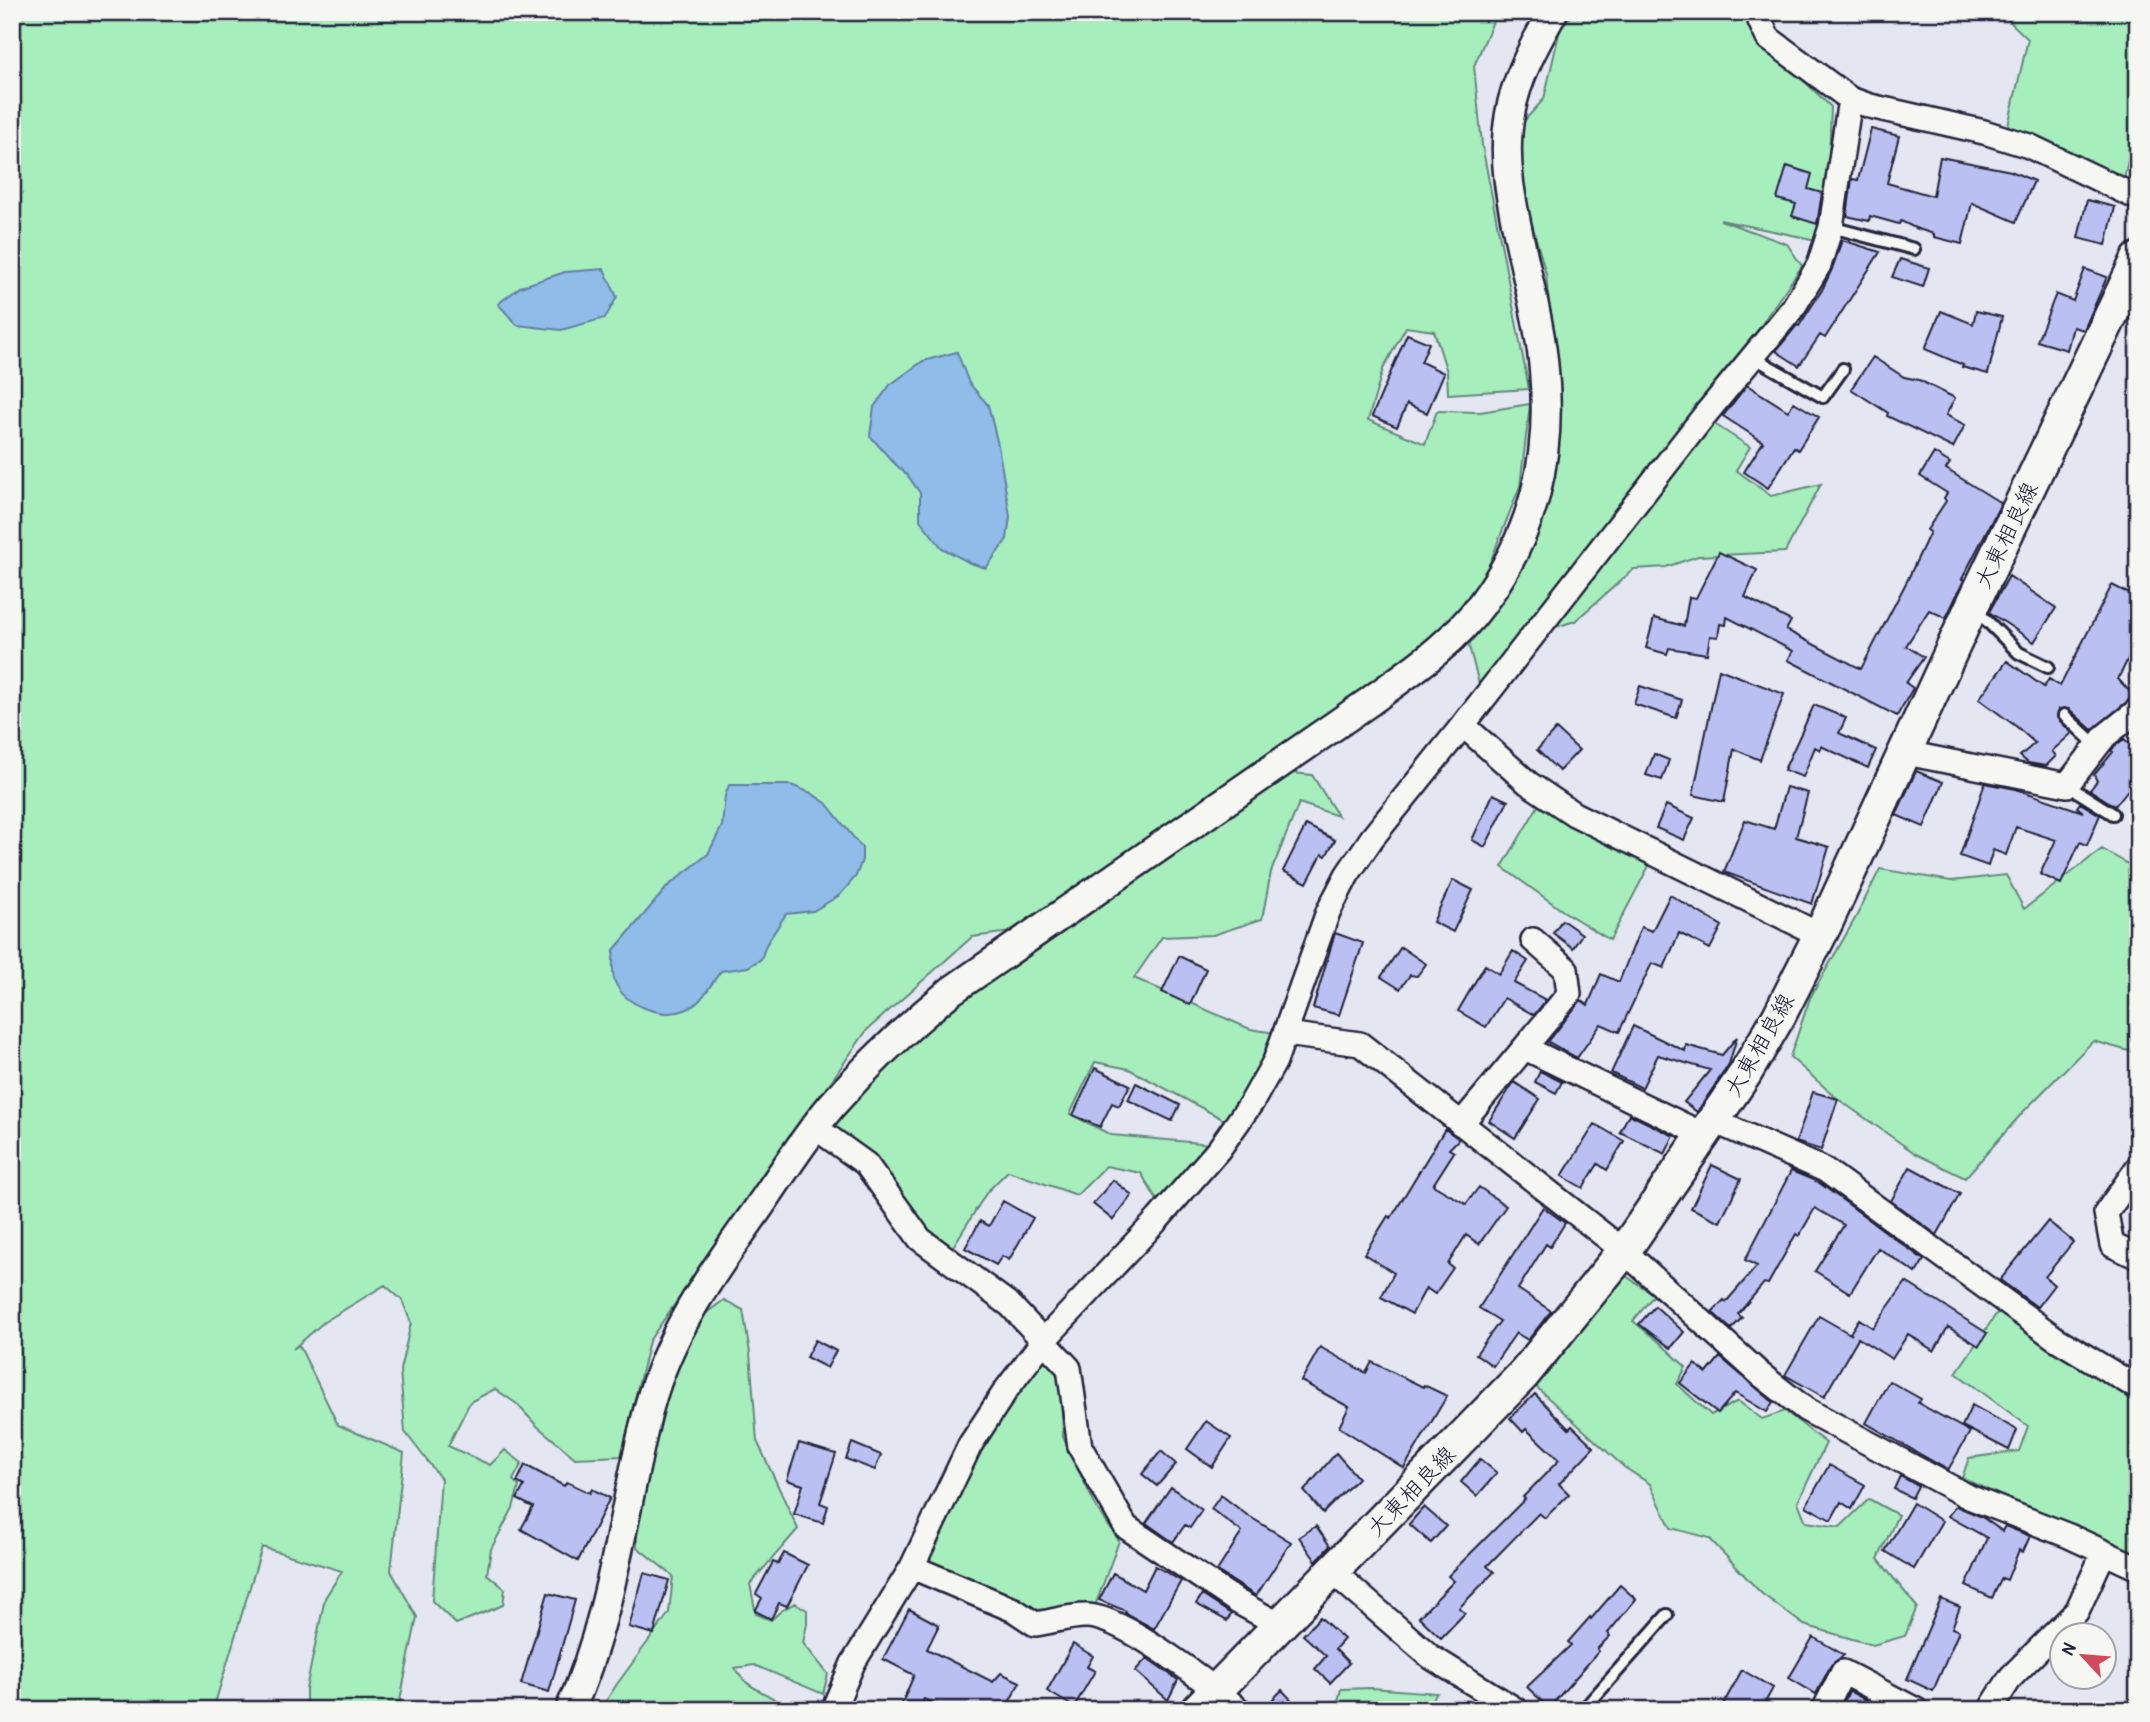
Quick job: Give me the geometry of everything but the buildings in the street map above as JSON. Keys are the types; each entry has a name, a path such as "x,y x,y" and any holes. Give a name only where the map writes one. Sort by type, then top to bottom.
{"main road":[{"name":"大東相良線","path":"1218,1703 1280,1625 1524,1374 1624,1251 1709,1128 1779,1016 1820,935 1972,606 2131,290 2138,259"}],"street":[{"path":"569,1710 599,1627 612,1581 649,1406 668,1352 690,1306 831,1107 906,1027 951,991 1369,702 1437,651 1480,608 1499,579 1527,525 1538,490 1546,408 1544,368 1506,163 1510,114 1521,73 1553,12"},
{"path":"1761,12 1760,21 1768,38 1850,99 2029,146 2138,198"},
{"path":"834,1710 853,1663 912,1567 970,1445 1006,1390 1044,1340 1158,1219 1219,1149 1252,1102 1275,1061 1286,1034 1328,912 1347,875 1372,838 1704,416 1793,308 1819,265 1831,227 1850,99"},
{"path":"1906,752 2067,785 2105,736 2138,710"},
{"path":"1463,725 1528,783 1574,814 1820,935"},
{"path":"1461,1124 1569,994 1566,969 1533,940"},
{"path":"1286,1034 1360,1044 1624,1251 1759,1374 1805,1409 1969,1497 2035,1522 2138,1568"},
{"path":"1525,1048 1709,1128 1825,1170 2055,1338 2138,1388"},
{"path":"816,1128 866,1164 920,1239 1010,1305 1069,1368 1080,1447 1126,1527 1238,1602 1280,1625"},
{"path":"2138,1167 2106,1213 2112,1245 2138,1257"},
{"path":"1990,1710 2011,1677 2077,1611 2104,1552"},
{"path":"912,1567 1014,1610 1035,1625 1088,1616 1121,1625 1218,1703"},
{"path":"1333,1572 1431,1657 1516,1710"},
{"path":"1824,1710 1843,1672 1916,1710"}],"lane":[{"path":"1831,227 1914,249"},
{"path":"1753,357 1823,397 1843,369"},
{"path":"1972,606 2019,653 2048,667"},
{"path":"2064,715 2098,746"},
{"path":"2067,785 2113,814"},
{"path":"1583,1710 1667,1615"}],"green space":[{"path":"12,12 1497,12 1474,66 1482,145 1529,389 1448,394 1447,372 1434,331 1406,327 1383,369 1368,420 1425,444 1437,411 1480,412 1530,404 1520,486 1478,593 1419,657 1284,772 1312,775 1338,816 1299,803 1271,872 1262,919 1213,935 1162,937 1134,978 1250,1029 1281,1034 1252,1083 1224,1120 1129,1069 1095,1062 1070,1114 1111,1135 1212,1144 1158,1202 1141,1173 1106,1166 1077,1195 1008,1171 987,1192 946,1258 820,1127 930,1014 1042,928 972,937 867,1030 649,1341 621,1456 575,1458 536,1425 517,1404 495,1389 470,1402 448,1446 490,1465 505,1450 522,1463 513,1480 519,1486 513,1508 491,1549 487,1574 505,1589 503,1605 456,1624 432,1601 441,1479 405,1432 400,1370 411,1323 402,1300 385,1285 324,1322 293,1349 299,1345 338,1425 404,1453 391,1571 417,1617 398,1710 310,1710 306,1707 306,1689 325,1598 342,1571 262,1547 213,1710 12,1710"},
{"path":"1577,12 1749,12 1748,27 1831,107 1826,242 1720,220 1787,244 1802,266 1767,316 1705,418 1750,447 1736,470 1771,496 1821,484 1785,552 1698,556 1666,567 1634,569 1575,621 1518,639 1479,684 1469,646 1523,532 1560,413 1546,274 1508,139 1544,99 1561,25"},
{"path":"2000,12 2138,12 2138,119 2123,182 2004,128 2008,126 2028,39"},
{"path":"1541,801 1650,864 1610,940 1563,911 1502,867"},
{"path":"2102,849 2138,870 2138,1026 2129,1051 2093,1041 2023,1112 1965,1178 1916,1154 1838,1099 1790,1057 1810,998 1880,869 1951,881 2006,875 2024,909"},
{"path":"1623,1274 1654,1295 1633,1321 1686,1367 1677,1384 1711,1415 1738,1401 1762,1419 1785,1411 1826,1443 1798,1502 1806,1522 1840,1527 1869,1499 1898,1515 1878,1559 1917,1607 1905,1636 1873,1645 1804,1625 1761,1593 1709,1538 1671,1528 1650,1484 1624,1467 1534,1385"},
{"path":"724,1300 743,1310 750,1353 757,1441 798,1529 750,1584 756,1614 771,1620 795,1603 807,1610 803,1643 828,1674 823,1694 754,1665 735,1668 746,1682 789,1710 600,1710 669,1613 673,1576 637,1547 636,1513 649,1447 678,1365 701,1317"},
{"path":"1999,1310 2138,1395 2138,1554 1962,1478 1969,1458 2019,1451 2028,1426 1956,1373"},
{"path":"1042,1355 1053,1363 1061,1379 1063,1437 1096,1507 1119,1541 1095,1606 1022,1611 912,1567 973,1450"},
{"path":"1372,1688 1437,1693 1424,1710 1344,1710 1338,1701 1341,1689"}],"water":[{"path":"604,269 617,297 605,318 561,330 517,325 498,304 520,287 565,272"},
{"path":"957,352 969,383 988,405 1010,516 1007,539 986,568 942,548 920,520 920,493 908,476 870,436 874,407 890,385 923,361"},
{"path":"729,785 791,785 826,803 862,848 862,860 856,876 840,895 813,911 786,914 766,945 761,959 748,967 721,971 701,999 691,1007 666,1013 645,1008 626,997 615,982 614,950 668,886 708,854 722,826"}]}
